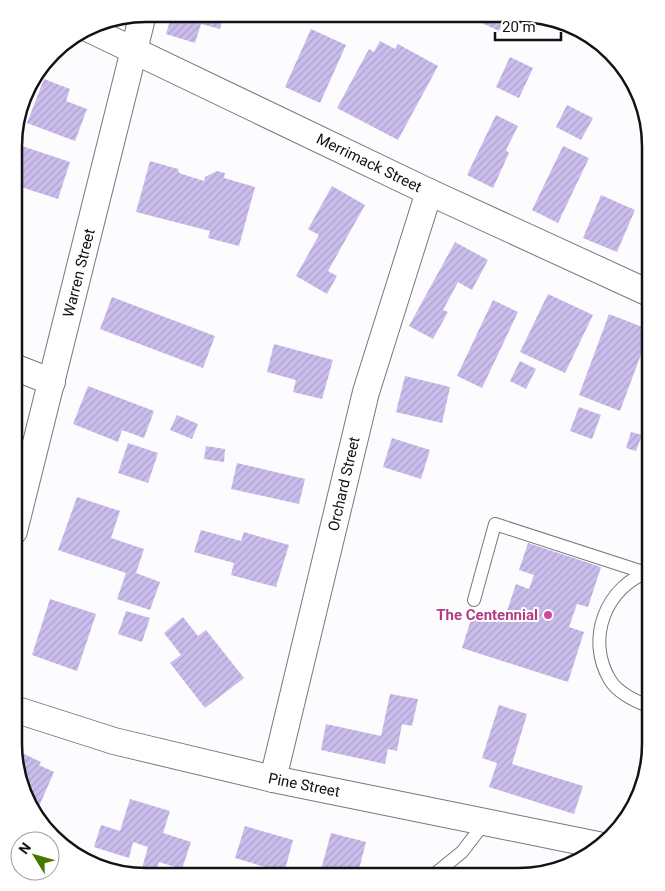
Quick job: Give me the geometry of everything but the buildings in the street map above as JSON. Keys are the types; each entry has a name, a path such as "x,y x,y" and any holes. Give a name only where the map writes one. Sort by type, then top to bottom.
{"street":[{"name":"Warren Street","path":"22,500 141,23"},
{"name":"Merrimack Street","path":"97,33 429,192 642,290"},
{"name":"Orchard Street","path":"273,779 366,392 429,192"},
{"path":"22,369 52,382"},
{"name":"Pine Street","path":"22,712 114,742 273,779 592,844"}],"lane":[{"path":"474,600 495,524 642,570"},
{"path":"642,575 622,586 606,608 599,632 599,656 610,681 626,695 642,702"},
{"path":"442,868 462,852 485,822"}],"place":[{"name":"The Centennial","path":"548,615"}]}
